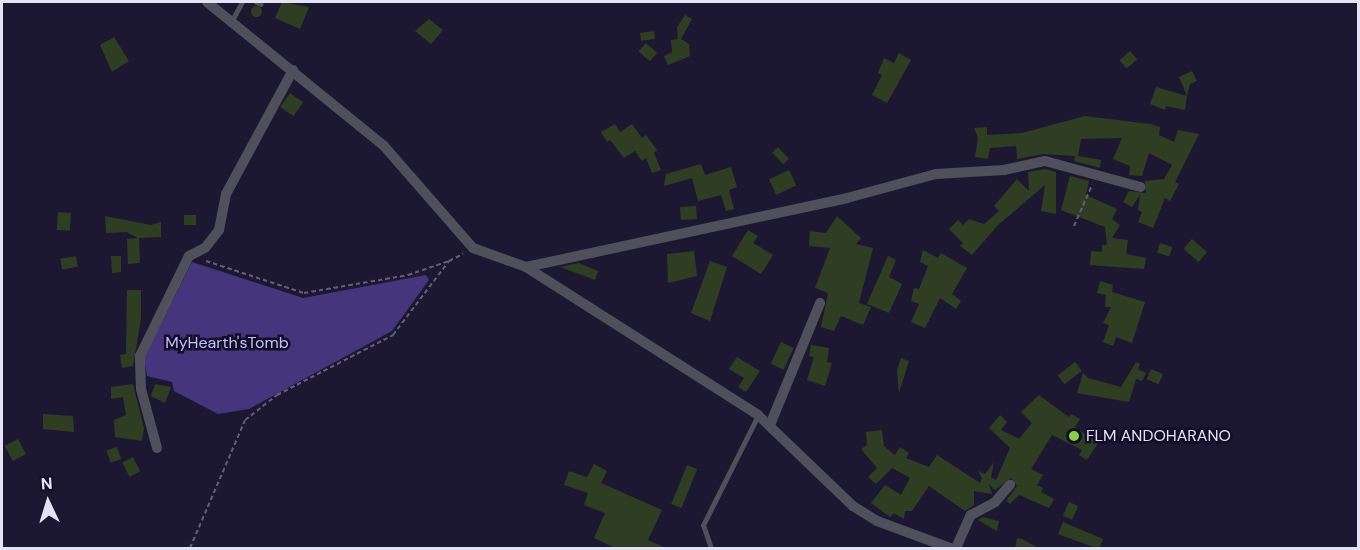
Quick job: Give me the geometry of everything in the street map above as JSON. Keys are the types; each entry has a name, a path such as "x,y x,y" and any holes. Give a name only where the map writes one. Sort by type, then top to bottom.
{"street":[{"path":"207,2 232,20 384,146 473,248 526,267 758,415 852,506 877,521 950,549"},
{"path":"157,448 141,389 140,356 189,256 205,248 219,230 226,194 293,70"},
{"path":"526,267 847,198 936,174 1005,170 1045,160 1141,187"},
{"path":"770,425 820,303"},
{"path":"956,549 971,515 995,502 1010,484"}],"lane":[{"path":"232,20 242,2"},
{"path":"711,549 703,525 758,415"}],"path":[{"path":"1074,226 1095,175"},
{"path":"189,256 304,293 408,275 449,261 473,248"},
{"path":"190,549 245,420 277,395 393,335 449,261"}],"green space":[{"name":"MyHearth'sTomb","path":"192,262 303,298 426,275 429,280 392,331 249,409 218,414 174,391 172,382 147,376 144,358"}],"building":[{"path":"282,2 309,7 300,29 275,18"},
{"path":"256,6 260,7 260,15 256,16 252,15 251,11 252,7"},
{"path":"685,15 692,19 681,39 689,44 690,56 668,65 664,56 672,52 671,40 678,39 677,27"},
{"path":"429,19 443,30 431,44 415,31"},
{"path":"654,31 655,39 641,41 640,33"},
{"path":"114,37 129,61 112,72 100,45"},
{"path":"646,43 657,53 650,61 639,51"},
{"path":"1130,51 1137,59 1127,68 1119,60"},
{"path":"899,53 911,60 887,103 872,95 882,75 878,73 884,58 894,63"},
{"path":"1192,71 1197,81 1190,84 1187,96 1179,77"},
{"path":"1156,87 1187,96 1185,110 1166,106 1165,110 1150,104"},
{"path":"290,93 303,102 293,116 280,107"},
{"path":"1085,116 1150,124 1160,127 1159,135 1174,142 1178,130 1199,134 1175,182 1179,184 1170,201 1165,198 1153,228 1138,222 1142,212 1138,210 1140,195 1132,207 1123,202 1129,191 1146,193 1145,181 1164,179 1172,165 1149,153 1142,176 1129,175 1130,166 1113,159 1122,138 1081,139 1078,156 1101,160 1100,168 1074,161 1075,156 1044,154 1017,159 1016,146 990,148 988,159 975,157 978,138 974,128 987,127 987,135 1022,133"},
{"path":"615,124 620,132 632,124 642,138 646,135 657,150 654,153 661,170 652,173 646,158 642,161 635,151 624,158 610,140 607,142 601,132"},
{"path":"778,147 789,159 783,164 772,152"},
{"path":"701,164 705,175 731,167 737,187 729,190 734,209 726,211 721,195 698,201 692,178 664,186 666,174"},
{"path":"1045,169 1056,172 1056,214 1041,211 1045,185 998,225 972,255 960,246 963,243 949,229 958,220 963,225 969,219 984,224 999,211 994,206 1017,179 1029,191 1028,172"},
{"path":"789,170 796,185 776,195 769,179"},
{"path":"1070,176 1089,181 1086,195 1117,209 1112,219 1120,225 1112,238 1128,240 1126,254 1146,258 1144,269 1090,265 1091,251 1102,252 1102,245 1107,245 1105,227 1061,210"},
{"path":"696,206 697,219 681,220 680,207"},
{"path":"58,212 71,213 70,231 57,230"},
{"path":"184,215 196,215 196,225 184,225"},
{"path":"105,216 151,225 161,222 161,237 139,238 140,263 128,264 127,239 138,238 127,232 106,233"},
{"path":"837,216 861,238 856,244 873,248 859,303 871,307 863,325 841,316 834,331 821,327 828,293 815,288 830,248 809,246 810,231 826,233"},
{"path":"748,230 758,236 753,243 773,255 761,274 732,256"},
{"path":"1192,239 1207,252 1199,262 1183,249"},
{"path":"1160,243 1172,247 1169,257 1157,253"},
{"path":"923,250 938,258 941,253 967,268 952,294 961,301 956,309 940,298 925,328 911,322 919,304 911,301 914,288 919,289 928,266 920,262"},
{"path":"694,251 697,276 668,283 667,254"},
{"path":"76,256 78,267 62,270 60,259"},
{"path":"111,256 121,256 121,272 112,273"},
{"path":"888,256 896,260 889,277 902,284 889,313 867,304"},
{"path":"710,261 727,267 710,321 691,313"},
{"path":"579,263 598,271 595,280 560,267"},
{"path":"1100,281 1113,285 1112,292 1145,302 1132,343 1116,337 1113,346 1103,342 1109,325 1103,323 1111,307 1105,307 1106,295 1097,293"},
{"path":"127,290 141,290 141,319 133,366 122,368 120,355 126,354"},
{"path":"781,342 794,348 784,370 771,364"},
{"path":"811,345 829,348 827,362 832,363 825,386 807,380 814,357 809,356"},
{"path":"737,357 760,371 746,392 738,387 744,378 729,369"},
{"path":"901,358 909,361 899,393 897,370"},
{"path":"1075,362 1082,371 1064,384 1058,376"},
{"path":"1136,362 1140,364 1138,369 1146,373 1142,381 1136,379 1129,402 1077,393 1083,373 1088,378 1121,387"},
{"path":"1151,369 1163,374 1159,384 1147,379"},
{"path":"133,384 144,428 142,441 115,437 114,420 126,415 123,397 111,399 111,387"},
{"path":"155,384 171,387 165,403 151,396"},
{"path":"1039,395 1069,417 1071,414 1080,419 1075,427 1098,443 1087,460 1079,455 1082,450 1052,435 1031,469 1043,475 1037,485 1043,488 1041,492 1054,499 1049,508 1019,495 1010,504 1006,501 1017,486 1011,478 995,490 989,484 992,494 974,491 974,505 965,511 929,486 912,511 905,511 904,519 894,513 890,517 871,503 885,485 901,495 910,478 892,468 876,484 868,477 877,468 861,449 867,445 866,432 882,430 884,446 895,455 900,447 909,453 906,458 929,467 937,455 980,483 982,478 978,471 985,474 994,462 991,477 996,480 1010,448 989,428 1000,415 1007,422 1001,430 1019,439 1032,423 1021,412"},
{"path":"43,414 73,416 74,432 43,429"},
{"path":"18,439 26,454 13,461 5,446"},
{"path":"117,447 121,459 111,463 107,450"},
{"path":"133,457 140,471 130,477 122,462"},
{"path":"594,464 607,471 601,483 662,510 648,540 668,549 617,549 594,538 605,513 584,505 588,493 564,485 569,471 587,477"},
{"path":"687,465 697,469 681,508 671,504"},
{"path":"1069,502 1078,506 1072,520 1063,516"},
{"path":"983,517 999,521 997,531 978,520"},
{"path":"1063,522 1103,539 1099,549 1058,534"},
{"path":"1017,538 1022,539 1040,549 1015,549"}],"place":[{"name":"FLM ANDOHARANO","path":"1074,436"}]}
